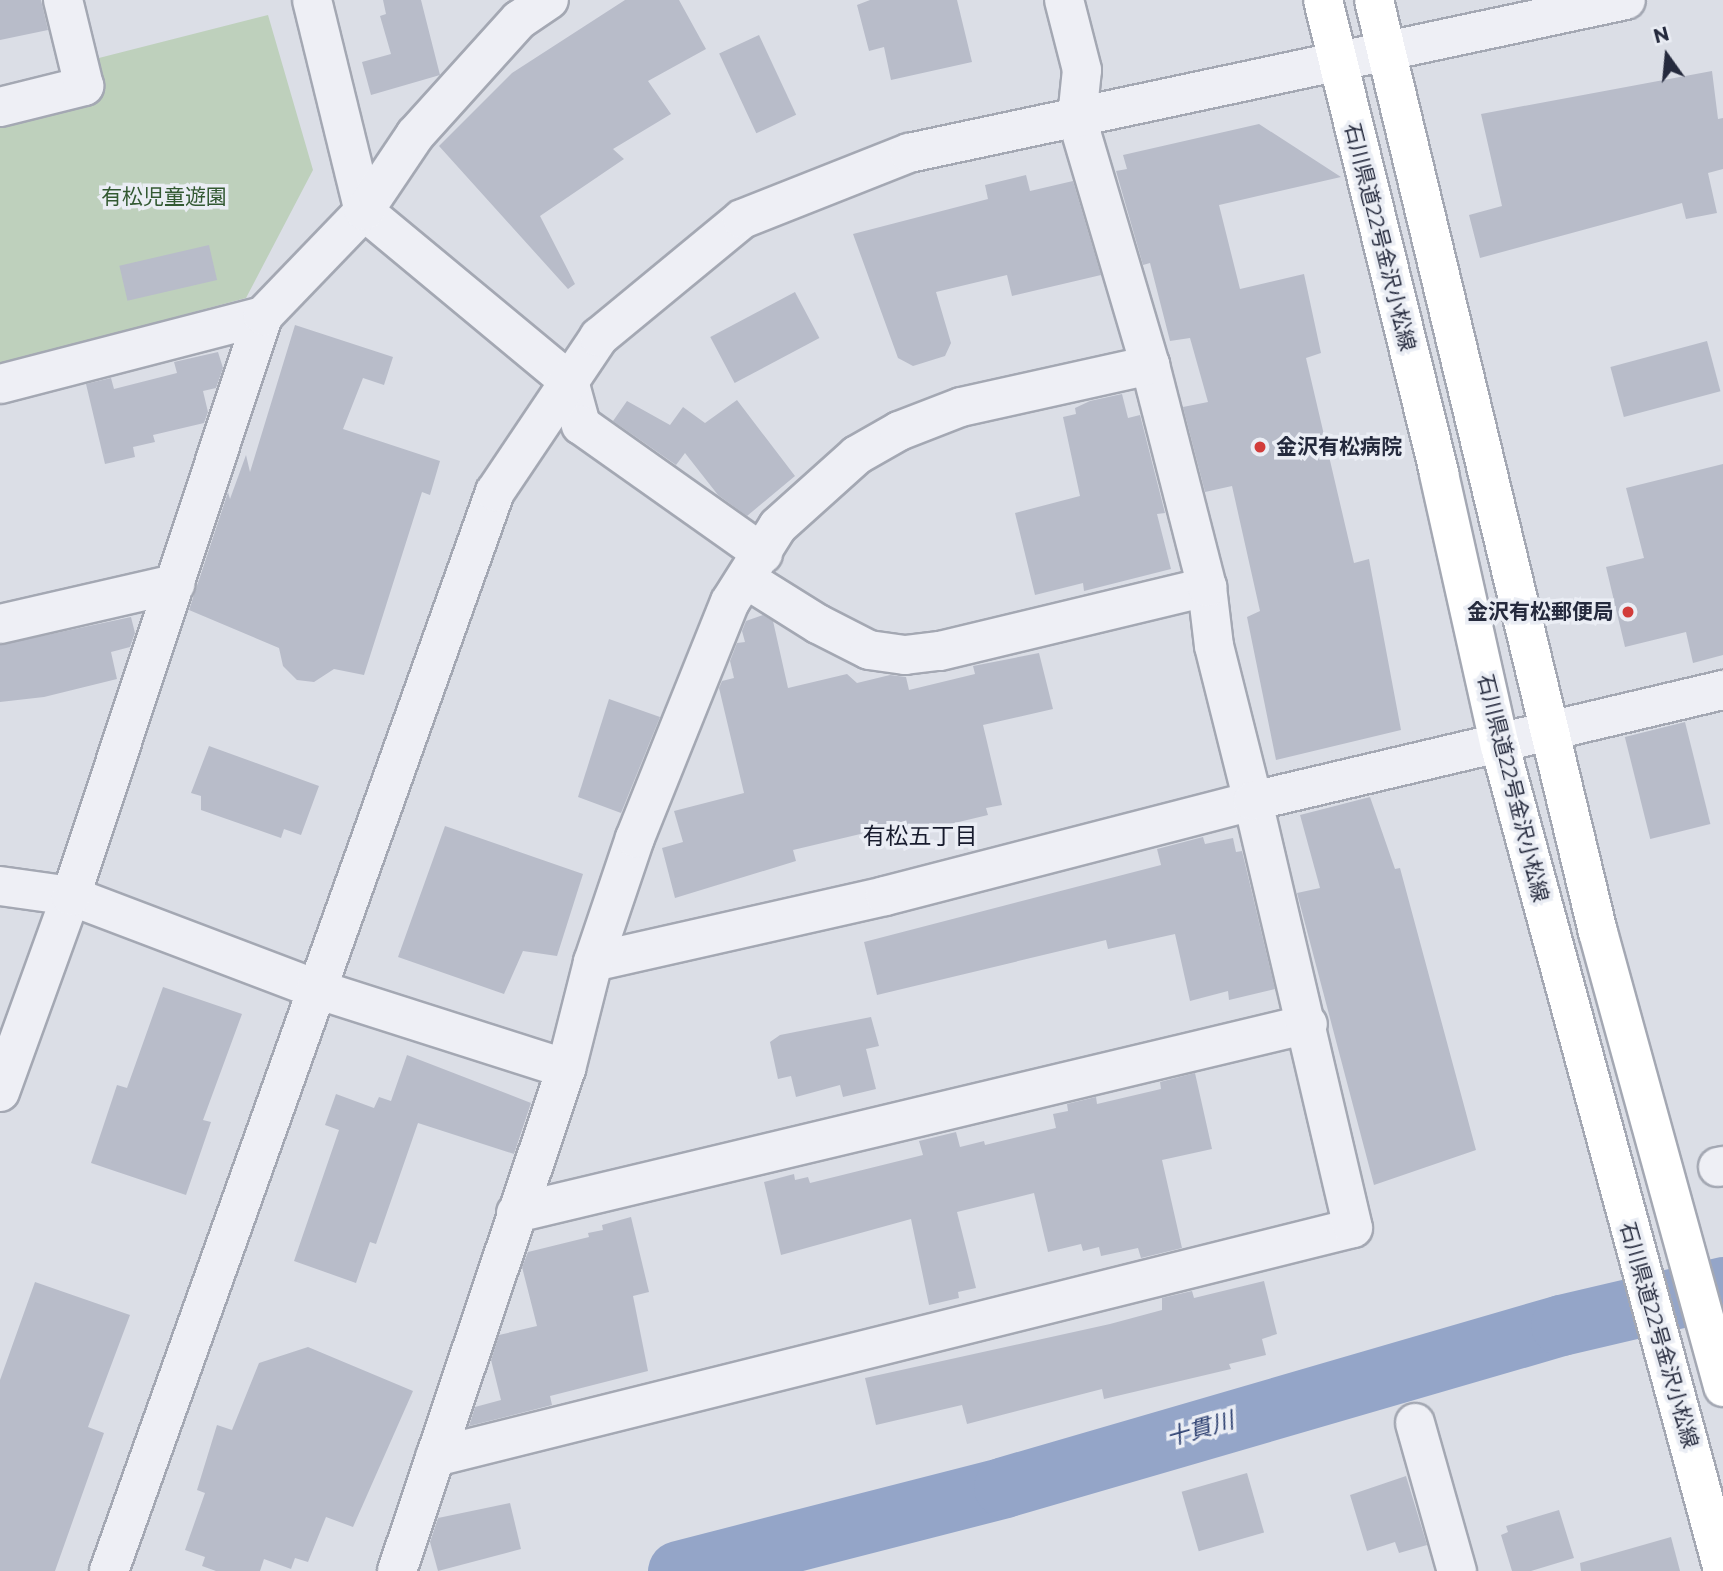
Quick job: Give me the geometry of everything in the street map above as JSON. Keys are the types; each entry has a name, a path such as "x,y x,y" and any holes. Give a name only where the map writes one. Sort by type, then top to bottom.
{"main road":[{"name":"石川県道22号金沢小松線","path":"1324,0 1439,474 1500,746 1723,1570"},
{"path":"1374,0 1598,932 1723,1387"}],"street":[{"path":"0,107 84,86 63,0"},
{"path":"312,0 364,211 569,381 581,425 755,566 818,624 869,650 905,655 940,651 1207,587"},
{"path":"0,1092 71,896 263,316 364,211 415,135 519,20 549,0"},
{"path":"435,1457 1353,1228 1308,1024 1214,646 1207,587 1150,365 1077,118 1082,70 1064,0"},
{"path":"108,1571 495,492 599,337 742,219 909,153 1626,0"},
{"path":"0,384 263,316"},
{"path":"397,1571 566,1069 593,962 635,838 720,627 778,526 857,455 899,432 961,407 1150,365"},
{"path":"0,624 175,584"},
{"path":"593,962 885,896 1253,801 1500,746 1723,691"},
{"path":"0,886 71,896 316,989 566,1069"},
{"path":"516,1213 1308,1024"},
{"path":"1415,1423 1450,1569"}],"green space":[{"name":"有松児童遊園","path":"268,15 313,170 246,298 0,364 0,121 102,95 91,60"}],"building":[{"path":"0,0 41,0 48,30 0,40"},
{"path":"383,0 421,0 440,75 371,95 362,62 391,54 380,16 386,14"},
{"path":"625,0 679,0 706,49 648,81 671,114 613,149 624,159 540,216 575,284 568,289 439,146 512,73"},
{"path":"870,0 957,0 972,62 891,80 884,47 869,51 857,5"},
{"path":"759,35 796,115 756,133 719,54"},
{"path":"1712,71 1718,119 1723,118 1723,169 1708,173 1717,213 1686,219 1682,203 1480,258 1469,215 1502,206 1481,114"},
{"name":"金沢有松病院","path":"1259,124 1341,177 1219,205 1240,289 1304,274 1321,353 1306,358 1354,563 1369,559 1401,730 1276,760 1247,617 1260,611 1232,486 1205,492 1183,407 1208,402 1190,338 1170,341 1150,263 1143,265 1116,171 1127,169 1123,155"},
{"path":"1026,175 1030,191 1073,181 1101,275 1012,296 1007,275 936,292 951,343 945,356 913,366 898,358 853,234 988,199 985,185"},
{"path":"209,245 217,280 127,301 119,266"},
{"path":"795,292 819,338 735,383 710,337"},
{"path":"295,325 393,357 384,385 363,378 343,429 440,461 430,495 422,492 364,675 334,669 314,682 297,680 283,666 279,648 189,610 228,492 230,499 246,455 250,472"},
{"path":"1707,341 1720,391 1624,417 1610,367"},
{"path":"218,352 223,368 216,388 203,391 208,412 204,423 153,435 155,442 133,447 135,457 105,464 86,384 111,378 114,389 177,373 174,362"},
{"path":"1122,394 1128,418 1140,415 1165,513 1157,514 1171,569 1084,591 1083,583 1035,595 1015,513 1080,496 1063,417 1076,414 1075,408 1090,401"},
{"path":"737,400 795,476 747,516 718,495 685,453 676,465 613,421 627,401 670,425 683,407 705,423"},
{"path":"1723,464 1723,655 1693,663 1686,632 1625,647 1606,567 1644,558 1626,488"},
{"path":"763,615 773,621 788,688 847,674 857,683 890,675 906,677 909,690 975,674 973,666 1039,653 1053,709 983,725 1002,805 986,808 988,815 875,842 873,831 793,850 796,861 675,898 662,848 683,842 674,811 744,793 719,688 722,681 734,678 730,661 737,643 745,642 742,631 746,621"},
{"path":"131,617 135,633 130,647 111,652 117,679 44,697 0,702 0,645"},
{"path":"609,699 660,717 621,813 578,797"},
{"path":"1685,722 1710,824 1650,839 1625,737"},
{"path":"209,746 319,786 301,835 284,829 281,838 201,810 201,796 191,793"},
{"path":"1370,797 1395,869 1400,868 1476,1150 1374,1185 1297,893 1320,888 1300,815"},
{"path":"445,826 583,874 557,956 523,951 504,994 398,957"},
{"path":"1203,837 1205,844 1233,838 1236,852 1242,851 1275,989 1229,1000 1228,991 1190,1001 1175,934 1108,949 1106,940 877,995 864,942 1161,865 1157,849"},
{"path":"163,987 242,1014 203,1120 211,1122 186,1195 91,1163 117,1085 127,1088"},
{"path":"871,1017 879,1046 866,1049 876,1089 843,1097 840,1085 796,1097 791,1076 778,1079 770,1042 780,1035"},
{"path":"407,1055 531,1103 514,1154 418,1123 376,1244 370,1242 356,1283 294,1261 339,1130 325,1125 336,1094 374,1108 379,1097 391,1101"},
{"path":"1195,1073 1212,1149 1162,1160 1182,1248 1141,1258 1138,1248 1101,1256 1099,1247 1083,1251 1081,1244 1048,1252 1034,1193 957,1212 976,1288 958,1292 959,1298 929,1305 911,1219 781,1255 764,1182 794,1174 795,1180 808,1177 810,1183 923,1155 919,1141 956,1132 960,1147 984,1141 985,1145 1056,1128 1053,1114 1068,1111 1067,1104 1096,1097 1097,1104 1161,1089 1160,1082"},
{"path":"631,1217 649,1292 633,1296 648,1371 550,1396 552,1405 469,1426 475,1407 501,1400 491,1360 499,1335 537,1326 522,1267 528,1252 589,1237 588,1233 603,1230 602,1225"},
{"path":"1264,1281 1277,1334 1262,1339 1266,1355 1229,1364 1231,1369 1104,1399 1102,1389 967,1424 962,1405 876,1425 865,1378 1162,1310 1162,1298 1192,1291 1194,1298"},
{"path":"35,1282 130,1315 88,1427 104,1433 55,1571 0,1571 0,1380"},
{"path":"308,1347 413,1391 353,1527 326,1517 308,1562 295,1558 291,1569 264,1559 260,1571 216,1571 202,1566 205,1557 185,1550 205,1493 197,1490 217,1425 232,1430 259,1363"},
{"path":"1247,1473 1264,1533 1199,1551 1182,1492"},
{"path":"1406,1476 1427,1545 1399,1553 1395,1542 1367,1551 1350,1495"},
{"path":"510,1503 521,1549 438,1571 430,1542 438,1518"},
{"path":"1559,1510 1574,1558 1531,1571 1512,1571 1501,1535 1508,1532 1506,1526"},
{"path":"1671,1537 1680,1571 1581,1571 1580,1563"}],"waterway":[{"name":"十貫川","path":"678,1571 1004,1487 1561,1325 1723,1287"}],"place":[{"name":"金沢有松病院","path":"1260,447"},
{"name":"金沢有松郵便局","path":"1628,612"}],"district":[{"name":"有松五丁目","path":"920,836"}]}
